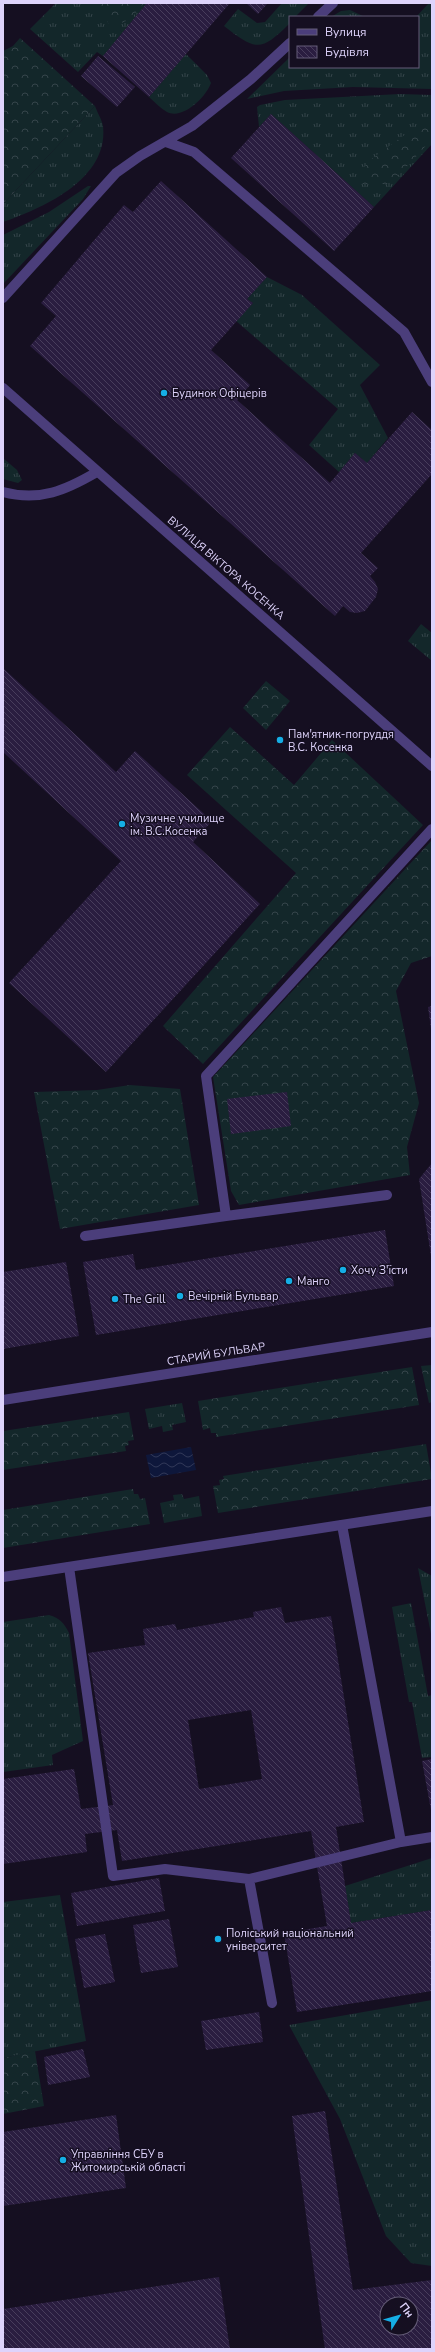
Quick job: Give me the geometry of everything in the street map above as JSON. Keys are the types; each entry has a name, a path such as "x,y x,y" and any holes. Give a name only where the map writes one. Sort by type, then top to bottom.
{"street":[{"path":"319,16 333,3"},
{"path":"3,298 116,172 140,156 192,126 225,100 289,44"},
{"path":"166,142 194,152 404,332 432,382"},
{"name":"ВУЛИЦЯ ВІКТОРА КОСЕНКА","path":"3,388 432,766"},
{"path":"3,492 20,496 66,490 97,472"},
{"path":"226,1216 206,1076 432,829"},
{"path":"85,1236 387,1195"},
{"name":"СТАРИЙ БУЛЬВАР","path":"3,1400 432,1332"},
{"path":"3,1577 432,1511"},
{"path":"342,1525 401,1842"},
{"path":"69,1567 114,1876 165,1869 249,1879 401,1842 432,1837"},
{"path":"249,1879 272,2003"}],"green space":[{"path":"56,3 147,3 103,56 97,52 78,72 30,29"},
{"path":"95,3 144,3 129,19 121,23 109,24"},
{"path":"282,3 309,3 296,16 289,16 289,24 272,39 258,45 251,44 224,26 238,9 257,23 265,22"},
{"path":"429,3 432,3 432,89 353,87 284,91 247,99 289,58 289,68 419,68 419,16 417,16"},
{"path":"350,10 363,16 333,16 341,11"},
{"path":"20,38 95,106 3,204 3,51 13,46"},
{"path":"186,54 207,75 211,83 204,95 193,106 180,113 173,114 167,112 149,97"},
{"path":"400,94 432,95 432,144 374,207 271,114 259,127 257,107 260,105 285,100"},
{"path":"95,106 103,126 102,145 96,161 85,176 70,189 54,199 36,209 3,222 3,204"},
{"path":"432,115 432,139 402,172 387,184 360,184 359,174 370,160"},
{"path":"88,186 91,186 83,199 3,284 3,235 49,212"},
{"path":"267,277 302,295 380,365 360,385 388,438 367,463 355,453 339,472 309,445 338,409 236,321 253,303 247,299"},
{"path":"3,458 17,470 22,480 18,483 3,479"},
{"path":"421,624 432,633 432,661 408,641"},
{"path":"266,681 290,701 266,730 243,708"},
{"path":"230,727 294,785 332,740 423,825 203,1064 163,1026 296,873 187,775"},
{"path":"432,840 432,956 411,963 396,991 419,1103 407,1147 410,1175 239,1205 231,1191 213,1077"},
{"path":"130,1085 180,1089 199,1205 60,1229 34,1092 97,1090"},
{"path":"432,1365 432,1402 429,1403 421,1366"},
{"path":"412,1367 419,1405 216,1437 216,1433 211,1433 210,1428 203,1430 198,1401"},
{"path":"182,1403 186,1422 172,1425 173,1430 163,1432 162,1426 149,1429 145,1409"},
{"path":"129,1412 134,1440 128,1441 129,1445 125,1446 126,1451 3,1470 3,1431"},
{"path":"426,1444 432,1479 218,1513 213,1486 220,1485 219,1480 224,1479 223,1476"},
{"path":"133,1489 134,1494 138,1494 140,1499 145,1498 150,1524 3,1548 3,1510"},
{"path":"182,1494 184,1499 199,1496 202,1516 164,1523 160,1503 174,1500 173,1495"},
{"path":"418,1568 432,1576 432,1639"},
{"path":"411,1603 428,1696 432,1695 432,1757 422,1758 412,1702 409,1702 392,1607"},
{"path":"49,1615 61,1621 69,1633 83,1741 52,1755 53,1765 3,1772 3,1622"},
{"path":"432,1858 432,1910 351,1923 345,1886"},
{"path":"60,1895 86,2041 3,2058 3,1902"},
{"path":"432,2000 432,2266 411,2263 386,2236 340,2119 289,2025"},
{"path":"35,2051 44,2106 3,2114 3,2058"}],"water":[{"path":"191,1447 196,1470 151,1478 146,1455"}],"building":[{"path":"147,3 230,3 149,97 103,56"},
{"path":"246,3 268,3 258,14"},
{"path":"98,56 135,87 117,107 81,76"},
{"path":"271,114 374,207 334,251 231,158"},
{"name":"Будинок Офіцерів","path":"161,181 267,277 247,299 253,303 211,350 250,385 237,400 330,483 355,453 367,463 412,412 432,430 432,474 361,553 378,568 370,576 378,589 376,597 365,611 357,613 350,612 343,606 335,616 30,346 56,316 41,303 124,205 133,212"},
{"name":"Музичне училище ім. В.С.Косенка","path":"3,668 116,772 135,751 212,821 193,842 260,904 106,1072 9,983 121,861 3,752"},
{"path":"432,1006 432,1029 431,1029 428,1007"},
{"path":"287,1092 291,1126 231,1134 227,1099"},
{"path":"432,1163 432,1256 431,1256 419,1179"},
{"path":"385,1230 394,1286 96,1335 83,1262 133,1254 136,1270"},
{"path":"66,1262 79,1336 3,1349 3,1272"},
{"path":"281,1607 285,1623 331,1616 364,1822 336,1827 351,1923 432,1910 432,1991 297,2012 284,1933 327,1926 311,1831 122,1861 117,1830 85,1834 87,1852 3,1864 3,1779 74,1769 81,1809 113,1805 88,1653 145,1645 143,1629 175,1624 177,1630 254,1617 253,1612","holes":["251,1710 262,1779 199,1789 188,1720"]},
{"path":"432,1759 432,1809 431,1810 422,1761"},
{"path":"159,1878 165,1911 77,1926 71,1893"},
{"path":"169,1919 178,1967 141,1973 133,1925"},
{"path":"105,1934 115,1982 84,1988 75,1939"},
{"path":"259,2012 263,2042 206,2050 201,2021"},
{"path":"83,2049 90,2077 48,2085 44,2057"},
{"path":"325,2111 353,2290 432,2280 432,2349 325,2349 292,2116"},
{"name":"Управління СБУ в Житомирській області","path":"116,2115 126,2188 3,2206 3,2132"},
{"path":"219,2277 230,2349 3,2349 3,2309"}],"place":[{"name":"Будинок Офіцерів","path":"164,393"},
{"name":"Пам'ятник-погруддя В.С. Косенка","path":"280,740"},
{"name":"Музичне училище ім. В.С.Косенка","path":"122,824"},
{"name":"Хочу З'їсти","path":"343,1270"},
{"name":"Манго","path":"289,1281"},
{"name":"Вечірній Бульвар","path":"180,1296"},
{"name":"The Grill","path":"115,1299"},
{"name":"Поліський національний університет","path":"218,1939"},
{"name":"Управління СБУ в Житомирській області","path":"63,2160"}]}
